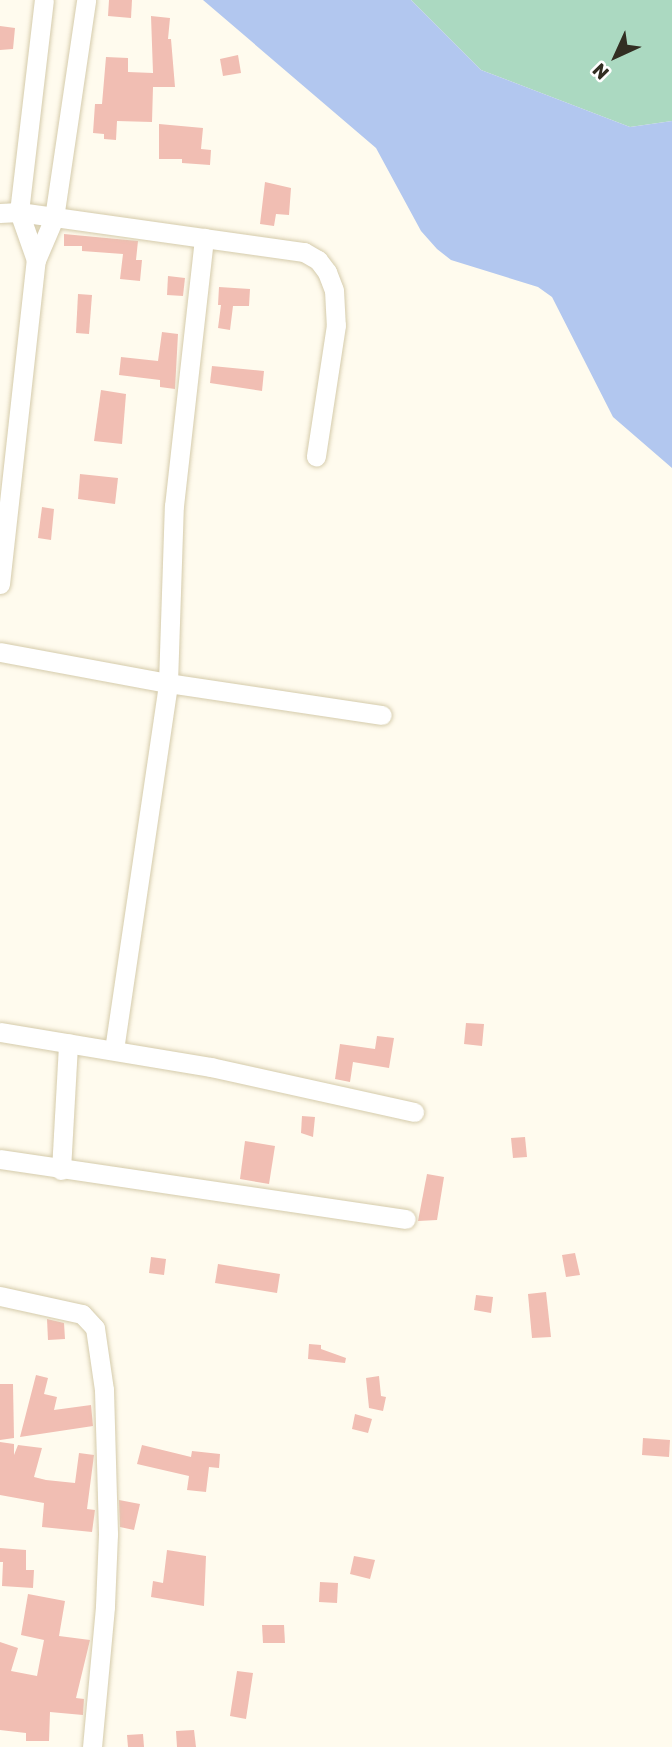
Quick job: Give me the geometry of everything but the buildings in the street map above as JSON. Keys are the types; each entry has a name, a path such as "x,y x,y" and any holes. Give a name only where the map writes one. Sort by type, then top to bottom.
{"street":[{"path":"36,260 9,213 44,0"},
{"path":"0,584 36,260 54,218 86,0"},
{"path":"9,213 303,252 318,260 327,272 334,290 336,325 316,456"},
{"path":"114,1050 168,682 174,506 204,238"},
{"path":"0,652 168,682 382,715"},
{"path":"0,1031 211,1067 414,1112"},
{"path":"61,1170 68,1044"},
{"path":"0,1159 406,1219"},
{"path":"0,1296 82,1314 95,1328 104,1391 108,1534 105,1607 92,1747"}],"green space":[{"path":"411,0 672,0 672,121 630,127 481,70"}],"water":[{"path":"203,0 411,0 481,70 630,127 672,121 672,468 613,417 552,297 538,287 451,260 437,249 421,231 376,148"}]}
